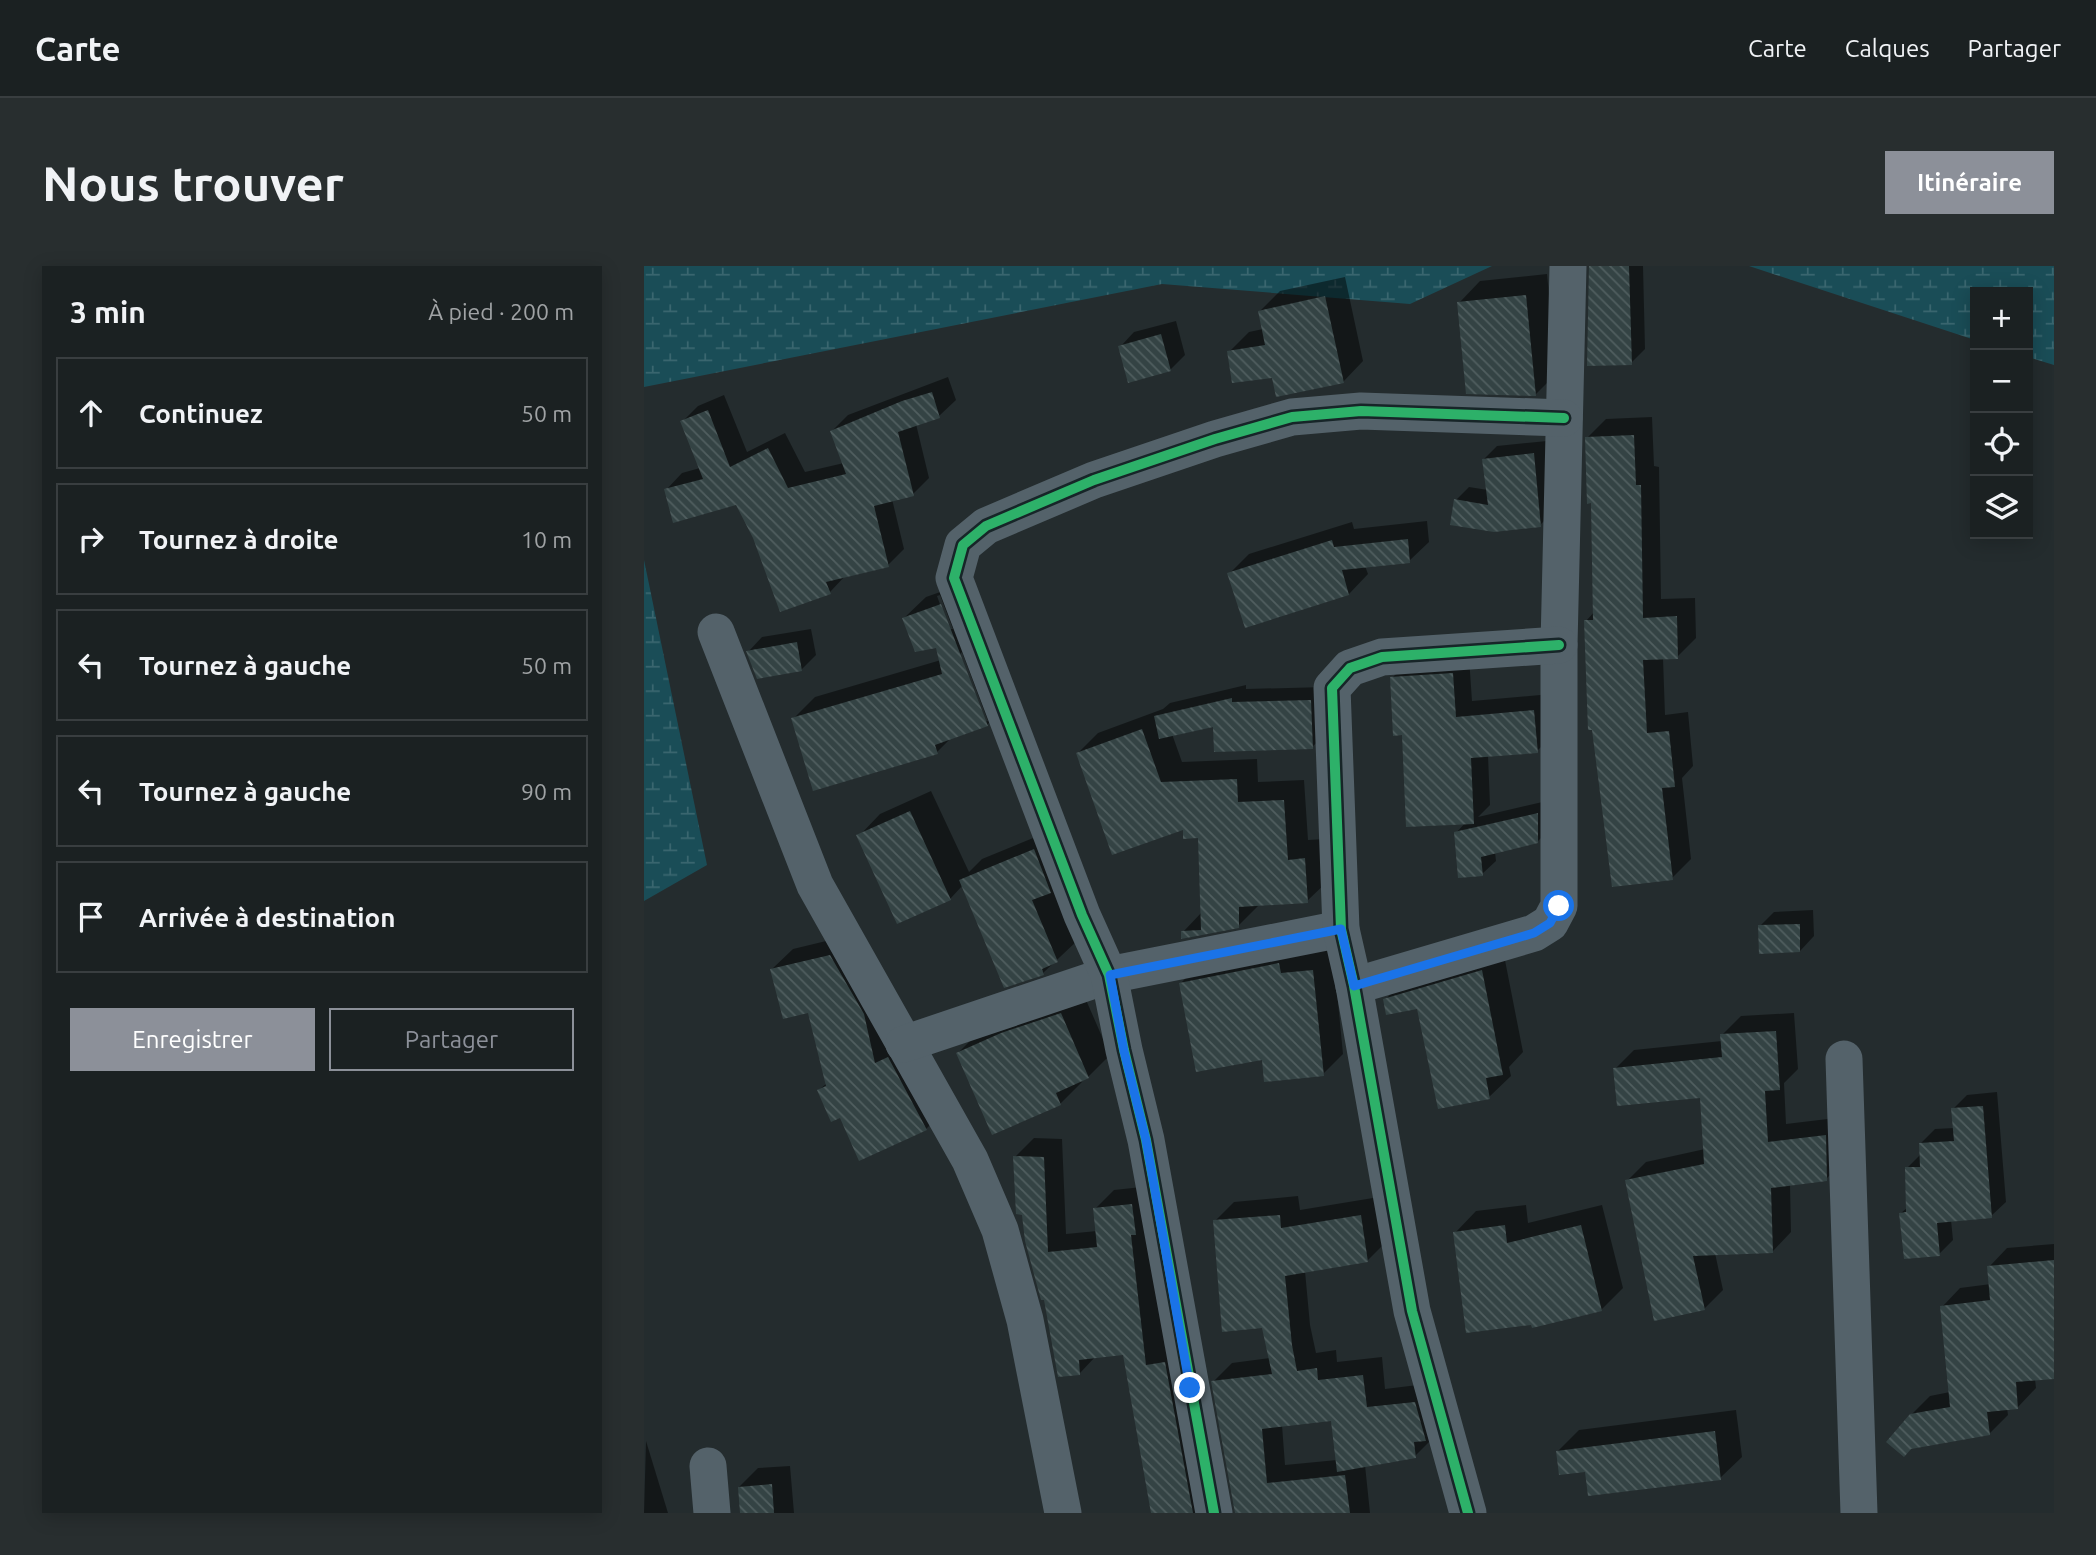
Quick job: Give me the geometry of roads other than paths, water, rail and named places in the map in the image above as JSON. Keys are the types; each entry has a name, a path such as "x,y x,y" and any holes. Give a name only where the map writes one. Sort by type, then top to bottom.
{"street":[{"path":"1354,986 1534,933 1550,923 1559,906 1559,645 1568,266"},
{"path":"1214,1513 1146,1140 1124,1051 1110,975 1082,915 954,578 963,545 986,526 1094,480 1215,439 1292,418 1361,411 1564,418"},
{"path":"716,632 815,885 970,1160 1000,1230 1025,1320 1063,1513"},
{"path":"1468,1513 1412,1311 1354,986 1341,929 1332,688 1350,668 1382,657 1559,645"},
{"path":"904,1044 1110,975 1341,929"},
{"path":"1844,1059 1859,1513"},
{"path":"708,1466 712,1513"}]}
